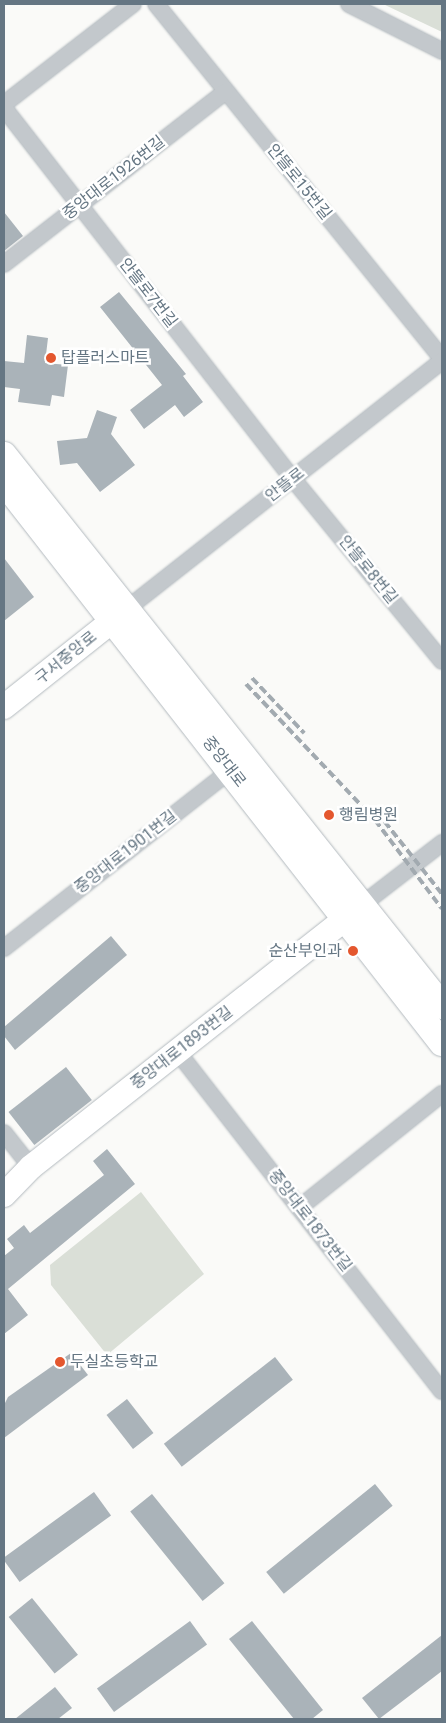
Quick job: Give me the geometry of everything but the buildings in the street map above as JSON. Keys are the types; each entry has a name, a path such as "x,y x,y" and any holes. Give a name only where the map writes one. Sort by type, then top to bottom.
{"main road":[{"name":"중앙대로","path":"4,455 121,614 240,763 354,911 442,1043"},
{"name":"중앙대로","path":"4,482 121,614"},
{"name":"중앙대로","path":"354,911 442,1006"}],"street":[{"path":"4,106 133,4"},
{"name":"안뜰로15번길","path":"156,4 442,360"},
{"path":"349,4 442,51"},
{"name":"중앙대로1926번길","path":"4,264 226,92"},
{"name":"안뜰로7번길","path":"4,106 293,479"},
{"name":"안뜰로","path":"121,614 442,360"},
{"name":"안뜰로8번길","path":"293,479 442,661"},
{"name":"구서중앙로","path":"4,707 121,614"},
{"name":"중앙대로1901번길","path":"4,948 240,763"},
{"path":"354,911 442,842"},
{"name":"중앙대로1893번길","path":"4,1195 31,1167 354,911"},
{"name":"중앙대로1873번길","path":"177,1052 442,1391"},
{"path":"299,1208 442,1094"},
{"path":"4,1133 31,1167"}],"shaded area":[{"path":"383,4 442,4 442,32"},
{"path":"141,1192 204,1274 107,1355 51,1285 50,1265"}],"railway":[{"path":"252,678 304,733"},
{"path":"246,684 375,820 442,909"},
{"path":"377,812 442,894"}],"place":[{"name":"탑플러스마트","path":"51,358"},
{"name":"행림병원","path":"329,815"},
{"name":"순산부인과","path":"353,951"},
{"name":"두실초등학교","path":"60,1362"}]}
